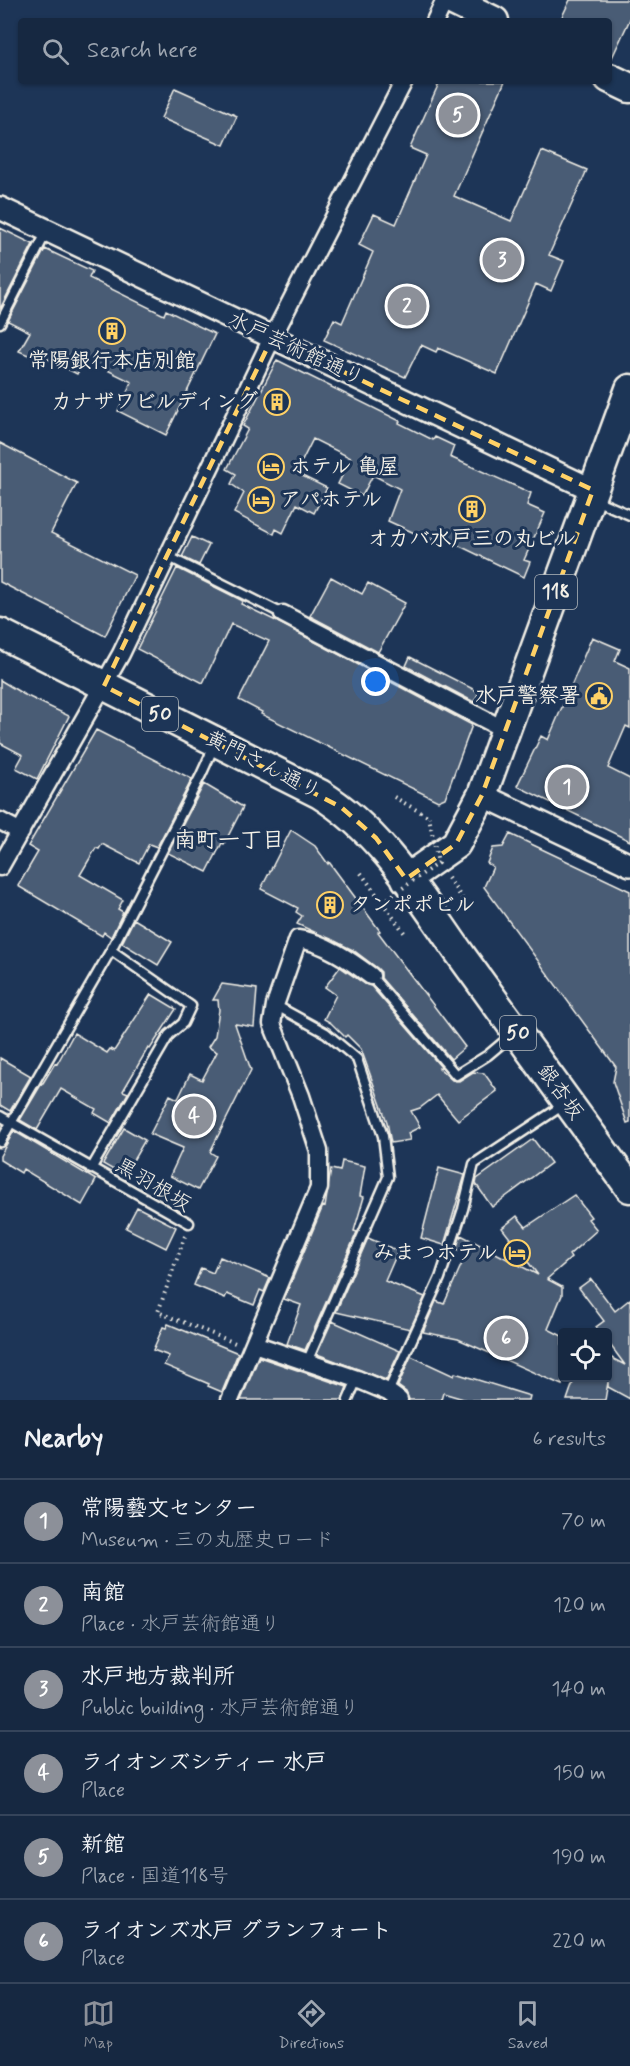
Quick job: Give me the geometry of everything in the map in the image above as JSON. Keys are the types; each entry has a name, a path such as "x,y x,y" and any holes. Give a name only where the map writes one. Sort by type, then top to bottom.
{"highway":[{"path":"451,0 488,18"},
{"path":"612,79 630,88"},
{"name":"118","path":"406,879 456,844 482,795 630,389"},
{"name":"黄門さん通り","path":"0,633 321,794 341,807 376,838 406,879"},
{"name":"銀杏坂","path":"406,879 630,1188"}],"street":[{"path":"436,18 445,0"},
{"path":"0,867 104,686 272,338 402,84"},
{"name":"水戸芸術館通り","path":"0,208 591,494"},
{"path":"283,614 505,730"},
{"path":"482,795 630,865"},
{"path":"0,821 21,832"},
{"path":"230,1400 319,1188 319,1151 301,1096 272,1024 275,1005 298,939 310,941 356,965 371,976"},
{"path":"253,1347 357,1379 393,1396"}],"lane":[{"path":"0,324 47,231"},
{"path":"591,494 630,515"},
{"path":"166,556 283,614"},
{"path":"0,1142 111,950 201,775 216,741"},
{"path":"91,1169 169,1035 183,1023 191,1006 111,950"},
{"path":"371,976 456,1075 488,1055 516,1031"},
{"path":"275,1005 326,1033 357,1059 383,1136 388,1177 307,1362"},
{"path":"393,1396 440,1278 463,1209 474,1164 568,1102"},
{"name":"黒羽根坂","path":"0,1116 189,1223"},
{"path":"348,1400 357,1379"}],"path":[{"path":"394,797 429,817 438,863 466,904"},
{"path":"383,902 438,863"},
{"path":"361,873 406,935"},
{"name":"黒羽根坂","path":"189,1223 158,1312 253,1347"}],"highlighted area":[{"path":"272,338 593,490 482,795 456,844 406,879 376,838 341,807 104,686"}],"building":[{"path":"570,0 630,0 630,19 612,58 612,18 561,18"},
{"path":"439,84 504,84 454,196 511,221 542,151 587,170 549,255 564,261 551,291 536,284 497,374 438,348 436,352 421,345 405,377 324,340 334,319 342,323 373,252 359,245 374,214 396,224 426,155 410,148"},
{"path":"175,88 237,116 224,145 161,118"},
{"path":"0,228 33,244 0,309"},
{"path":"45,249 92,271 89,278 164,315 166,310 215,334 166,435 118,411 132,382 85,359 77,374 38,354 35,358 19,351 30,332 8,321"},
{"path":"277,360 400,421 399,423 433,440 435,437 454,446 450,457 531,493 527,505 545,513 524,560 530,562 524,577 435,534 432,541 388,521 400,489 373,475 362,496 338,484 351,458 313,439 296,473 327,488 314,513 297,504 283,533 276,529 274,534 234,513 244,493 231,484 236,474 227,469 248,429 243,426"},
{"path":"0,443 77,483 51,533 135,575 105,636 0,582"},
{"path":"192,537 209,545 199,565 182,557"},
{"path":"177,568 243,601 241,604 472,725 445,798 438,801 261,714 262,712 239,700 269,641 231,624 203,683 137,649"},
{"path":"331,577 362,594 368,583 405,603 378,652 310,616"},
{"path":"592,637 620,649 615,661 630,668 630,728 626,726 608,768 630,779 630,841 517,786 541,736 548,740"},
{"path":"410,657 479,692 474,702 406,666"},
{"path":"0,680 69,716 37,779 16,768 23,755 0,743"},
{"path":"96,730 192,779 157,847 149,844 139,863 102,844 99,849 96,848 80,875 123,900 118,909 123,912 111,937 104,932 102,936 18,886 38,852 28,846"},
{"path":"204,784 243,807 207,872 168,853"},
{"path":"291,830 315,846 328,864 329,862 380,931 378,932 465,1047 451,1059 381,978 381,972 377,968 353,950 297,924 302,916 296,912 298,908 261,889"},
{"path":"510,834 630,891 630,1122 627,1123 613,1082 616,1067 484,887 493,867 487,863 493,848 503,847"},
{"path":"134,919 172,942 158,965 122,943"},
{"path":"340,967 371,986 441,1067 439,1068 452,1080 459,1081 473,1072 484,1073 497,1091 458,1120 437,1095 420,1108 411,1111 420,1127 408,1133 410,1140 391,1143 387,1122 361,1049 347,1035 345,1037 324,1019 336,995 325,987"},
{"path":"222,984 257,989 254,1027 235,1024 251,1070 210,1152 216,1156 198,1190 170,1176 183,1148 150,1134 170,1095 178,1099 190,1074 202,1080 217,1052 208,1047 215,1036 219,1010 218,1000 213,1000"},
{"path":"151,994 176,1009 150,1049 148,1048 123,1091 128,1093 111,1123 94,1113 96,1109 61,1089 37,1130 20,1120 55,1063 57,1064 74,1033 107,1053 110,1049 114,1051"},
{"path":"0,1058 31,1076 10,1111 0,1105"},
{"path":"124,1128 145,1140 124,1176 103,1164"},
{"path":"14,1131 96,1180 82,1205 23,1169 21,1173 0,1160"},
{"path":"533,1139 551,1163 492,1207 476,1184 477,1179"},
{"path":"342,1161 365,1166 360,1196 364,1197 354,1231 357,1232 305,1350 287,1344 301,1305 284,1299 323,1206 325,1207 331,1169 340,1171"},
{"path":"439,1168 465,1175 444,1245 421,1238"},
{"path":"574,1195 591,1217 588,1219 597,1230 547,1279 562,1287 562,1295 548,1329 558,1334 558,1382 562,1382 562,1385 458,1339 423,1332 436,1301 444,1304 467,1252 456,1249 461,1235 538,1275 502,1228 517,1216 526,1227"},
{"path":"137,1207 176,1227 166,1248 126,1228"},
{"path":"368,1238 398,1251 385,1281 425,1297 410,1329 336,1312"},
{"path":"220,1257 270,1278 264,1292 260,1290 254,1305 227,1294 225,1298 194,1285 201,1268 213,1273"},
{"path":"591,1279 615,1311 630,1299 630,1399 608,1387 608,1382 612,1382 612,1358 625,1365 612,1347 612,1328 597,1328 604,1321 579,1288"},
{"path":"332,1321 400,1351 386,1380 317,1354"},
{"path":"168,1324 238,1353 222,1392 164,1365 169,1356 153,1350 163,1327 166,1328"},
{"path":"411,1356 454,1376 455,1373 530,1396 529,1400 467,1400 443,1393 441,1400 409,1400 406,1392 398,1386"},
{"path":"259,1357 347,1387 342,1400 241,1400"},
{"path":"573,1382 608,1382 605,1400 567,1400"}],"place":[{"name":"新館","path":"458,115"},
{"name":"水戸地方裁判所","path":"502,260"},
{"name":"南館","path":"407,306"},
{"name":"常陽銀行本店別館","path":"112,331"},
{"name":"カナザワビルディング","path":"277,402"},
{"name":"ホテル 亀屋","path":"271,467"},
{"name":"アパホテル","path":"261,500"},
{"name":"オカバ水戸三の丸ビル","path":"472,509"},
{"name":"水戸警察署","path":"599,696"},
{"name":"常陽藝文センター","path":"567,787"},
{"name":"タンポポビル","path":"330,905"},
{"name":"ライオンズシティー 水戸","path":"194,1116"},
{"name":"みまつホテル","path":"517,1253"},
{"name":"ライオンズ水戸 グランフォート","path":"506,1338"}],"district":[{"name":"南町一丁目","path":"229,841"}]}
